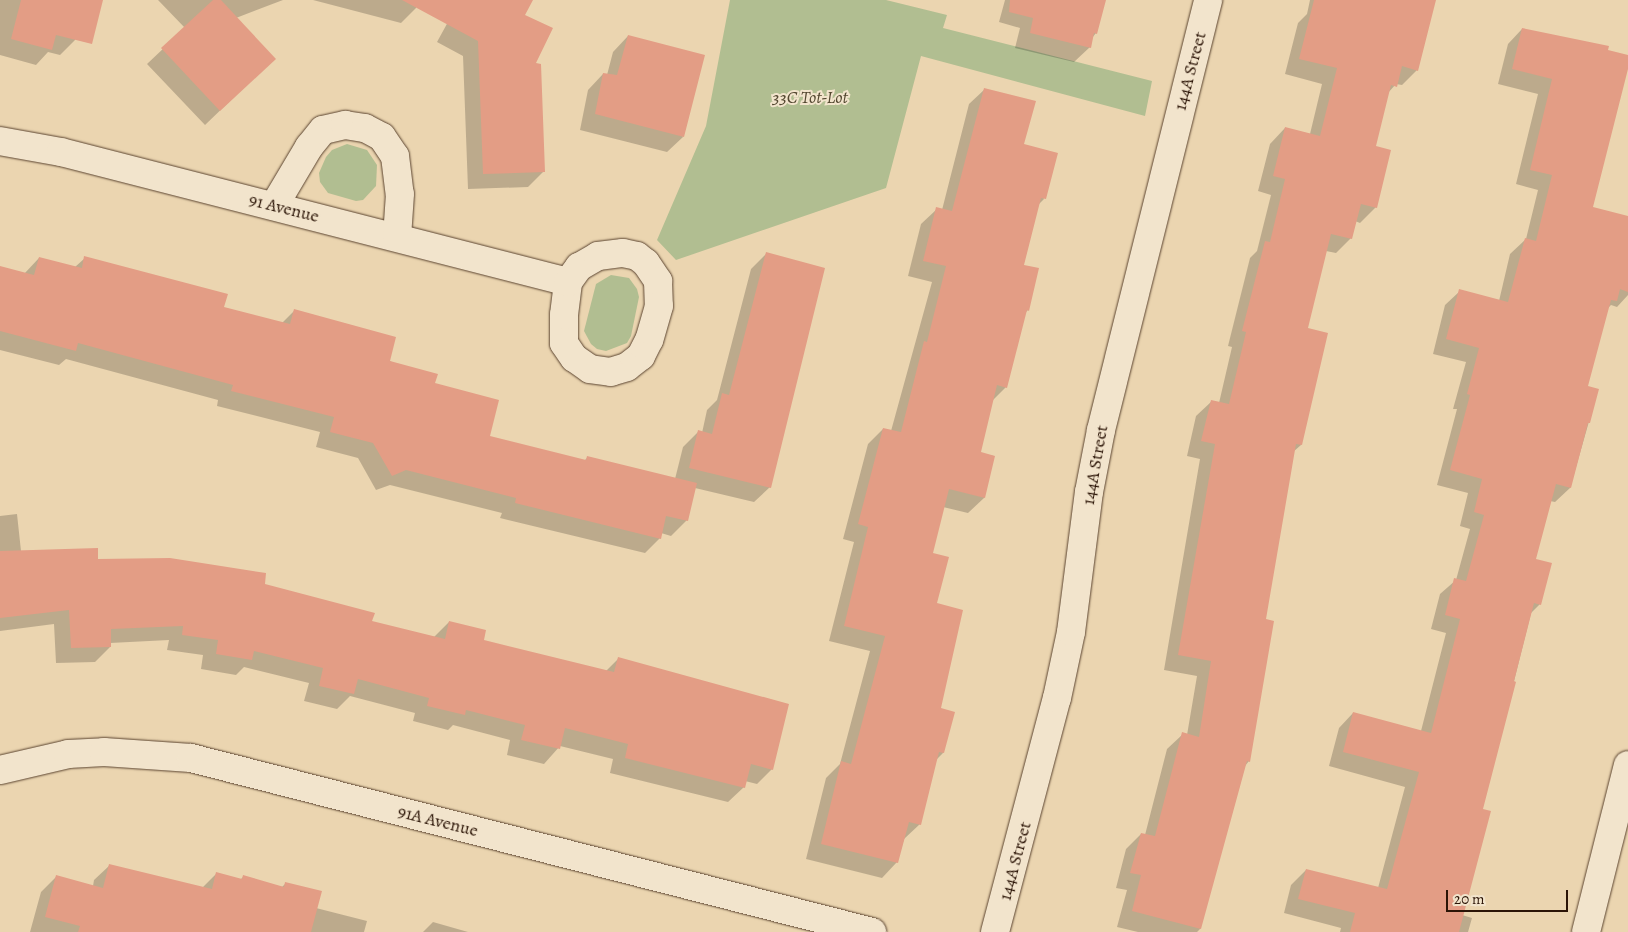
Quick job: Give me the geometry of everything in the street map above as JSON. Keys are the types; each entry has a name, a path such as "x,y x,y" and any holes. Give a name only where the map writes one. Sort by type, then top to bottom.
{"street":[{"name":"144A Street","path":"995,932 1060,688 1071,632 1090,492 1101,430 1208,0"},
{"path":"274,206 309,147 323,130 345,125 365,128 382,138 395,156 400,194 397,237"},
{"name":"91 Avenue","path":"0,140 61,152 568,282"},
{"path":"622,253 637,256 646,263 658,281 659,306 649,340 641,356 628,367 611,372 590,369 574,358 564,343 564,315 568,282 580,267 598,256 622,253"},
{"name":"91A Avenue","path":"0,770 68,754 104,752 191,758 872,932"},
{"path":"1586,932 1628,765"}],"green space":[{"name":"33C Tot-Lot","path":"730,0 886,0 947,15 943,28 1152,81 1145,116 921,56 886,188 676,260 657,240 706,126"},
{"path":"347,144 367,150 377,165 376,186 363,200 356,201 328,193 320,182 319,173 326,157 332,150"},
{"path":"611,275 629,278 637,289 639,297 631,336 627,343 606,351 597,349 591,344 584,331 596,284"}],"building":[{"path":"21,0 103,0 92,44 56,35 52,50 11,39"},
{"path":"213,0 221,0 276,59 220,111 161,48"},
{"path":"402,0 533,0 525,15 553,28 536,63 541,64 545,172 483,174 478,41"},
{"path":"1010,0 1106,0 1097,34 1094,33 1091,48 1030,33 1033,18 1009,12"},
{"path":"1314,0 1436,0 1418,71 1402,66 1397,87 1391,85 1376,146 1391,150 1377,208 1361,204 1352,239 1331,234 1308,328 1328,333 1302,445 1296,444 1266,619 1274,621 1250,762 1247,761 1201,929 1132,911 1141,875 1130,873 1141,833 1155,836 1182,732 1199,737 1211,661 1178,655 1215,444 1201,441 1211,400 1229,404 1246,332 1242,331 1265,241 1270,242 1285,179 1273,176 1285,127 1320,136 1337,68 1299,59"},
{"path":"1522,28 1609,46 1608,50 1628,55 1628,69 1593,207 1628,216 1628,292 1620,289 1617,301 1611,300 1588,386 1599,389 1590,423 1588,423 1571,488 1556,484 1536,559 1552,563 1541,605 1534,603 1514,681 1516,682 1483,809 1491,811 1459,932 1350,932 1355,913 1298,899 1306,869 1387,889 1419,772 1343,752 1353,712 1431,733 1460,619 1445,615 1454,578 1466,581 1484,515 1474,512 1482,479 1450,470 1470,395 1467,394 1479,348 1446,339 1459,289 1508,302 1525,238 1536,241 1552,175 1530,170 1552,79 1512,69"},
{"path":"628,35 705,55 684,137 595,114 603,73 617,75"},
{"path":"984,88 1036,101 1024,144 1058,153 1046,199 1041,198 1024,265 1039,268 1029,311 1027,310 1007,388 997,385 981,452 995,456 985,498 949,489 933,553 949,557 937,603 963,610 941,708 955,712 944,753 939,752 921,825 909,822 898,863 821,844 841,761 851,764 885,636 844,626 868,527 858,524 883,428 901,432 924,341 927,342 946,266 923,261 936,207 952,211"},
{"path":"766,252 825,268 771,488 689,468 698,430 712,434 722,393 729,395"},
{"path":"84,256 228,294 224,307 290,324 294,309 396,337 390,361 438,374 435,383 499,400 490,436 586,460 587,456 697,483 688,521 666,516 661,539 515,503 516,498 406,470 392,476 373,443 330,432 334,417 231,391 233,385 78,343 76,351 0,331 0,266 34,275 39,257 82,268"},
{"path":"98,548 98,559 170,558 266,573 265,584 375,613 372,621 445,639 449,621 486,630 484,640 614,672 618,657 789,704 773,770 751,764 745,788 625,758 628,744 565,728 560,749 521,740 525,725 466,710 465,715 427,706 429,698 358,679 354,694 319,686 323,668 254,651 252,660 216,654 218,640 182,635 183,626 111,629 111,647 71,648 69,610 0,618 0,551"},
{"path":"109,864 212,889 216,872 242,879 243,875 284,887 285,882 322,891 311,932 78,932 80,926 45,917 56,875 103,888"}]}
